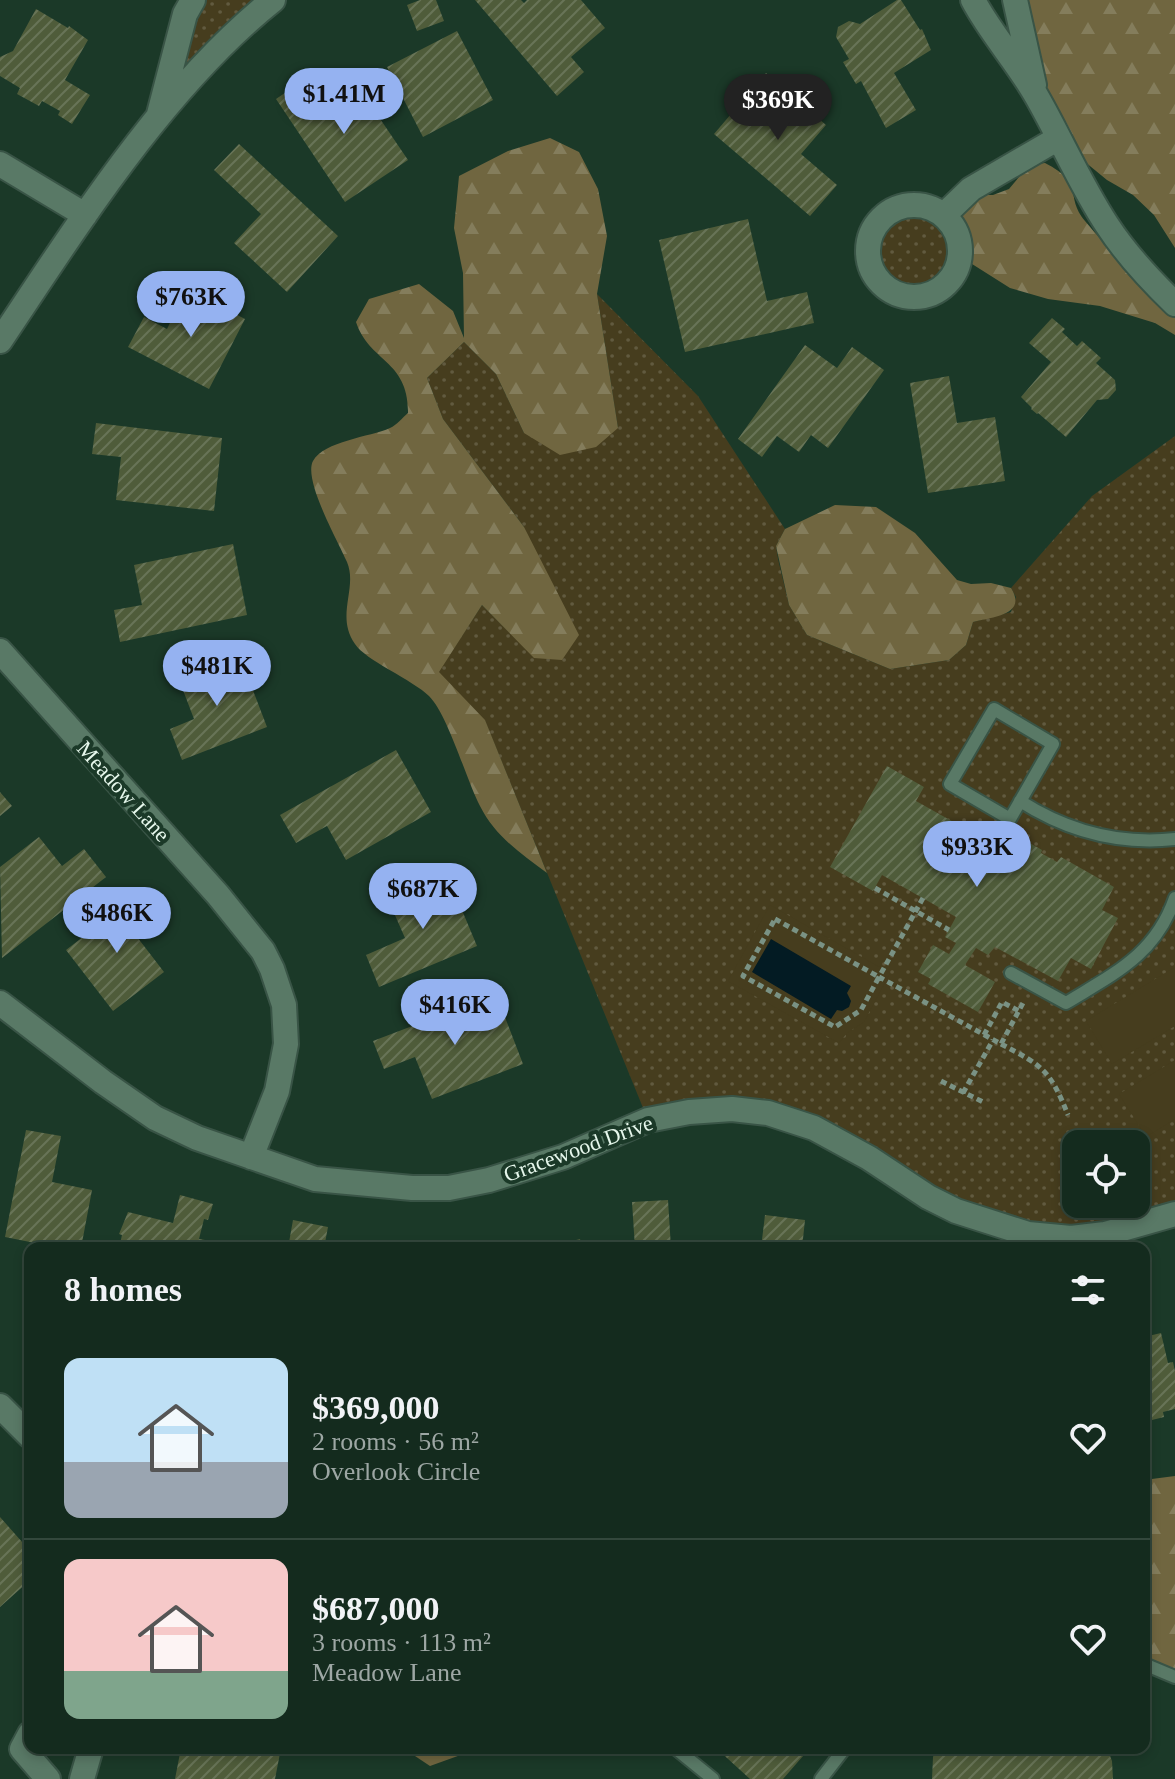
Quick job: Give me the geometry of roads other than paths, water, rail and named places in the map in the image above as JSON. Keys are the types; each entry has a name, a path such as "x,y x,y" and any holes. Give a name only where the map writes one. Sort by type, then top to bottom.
{"street":[{"path":"157,120 185,14 193,0"},
{"path":"0,341 85,215 157,120 237,29 273,0"},
{"path":"973,0 999,44 1036,95 1057,139 1113,233 1175,304"},
{"path":"1015,0 1036,95"},
{"path":"944,215 971,189 1057,139"},
{"path":"0,164 85,215"},
{"name":"Meadow Lane","path":"0,651 218,895 263,951 272,969 284,1005 286,1044 277,1091 251,1157"},
{"name":"Gracewood Drive","path":"0,1003 155,1118 197,1138 315,1179 412,1188 449,1188 489,1180 563,1157 648,1120 689,1112 732,1109 768,1113 814,1128 956,1211 1028,1234 1071,1238 1105,1234 1175,1214"},
{"path":"0,1406 24,1430"},
{"path":"26,1754 48,1779"},
{"path":"82,1779 89,1754"}],"lane":[{"path":"994,709 1053,744 1020,801 1010,819 950,784 994,709"},
{"path":"1020,801 1044,816 1084,832 1117,839 1175,839"},
{"path":"1011,973 1066,1003 1144,952 1158,936 1175,898"},
{"path":"1150,1667 1175,1677"},
{"path":"682,1754 713,1779"},
{"path":"821,1779 840,1754"}],"water":[{"path":"771,939 851,986 847,993 851,1001 849,1007 837,1010 831,1019 752,972"}]}
